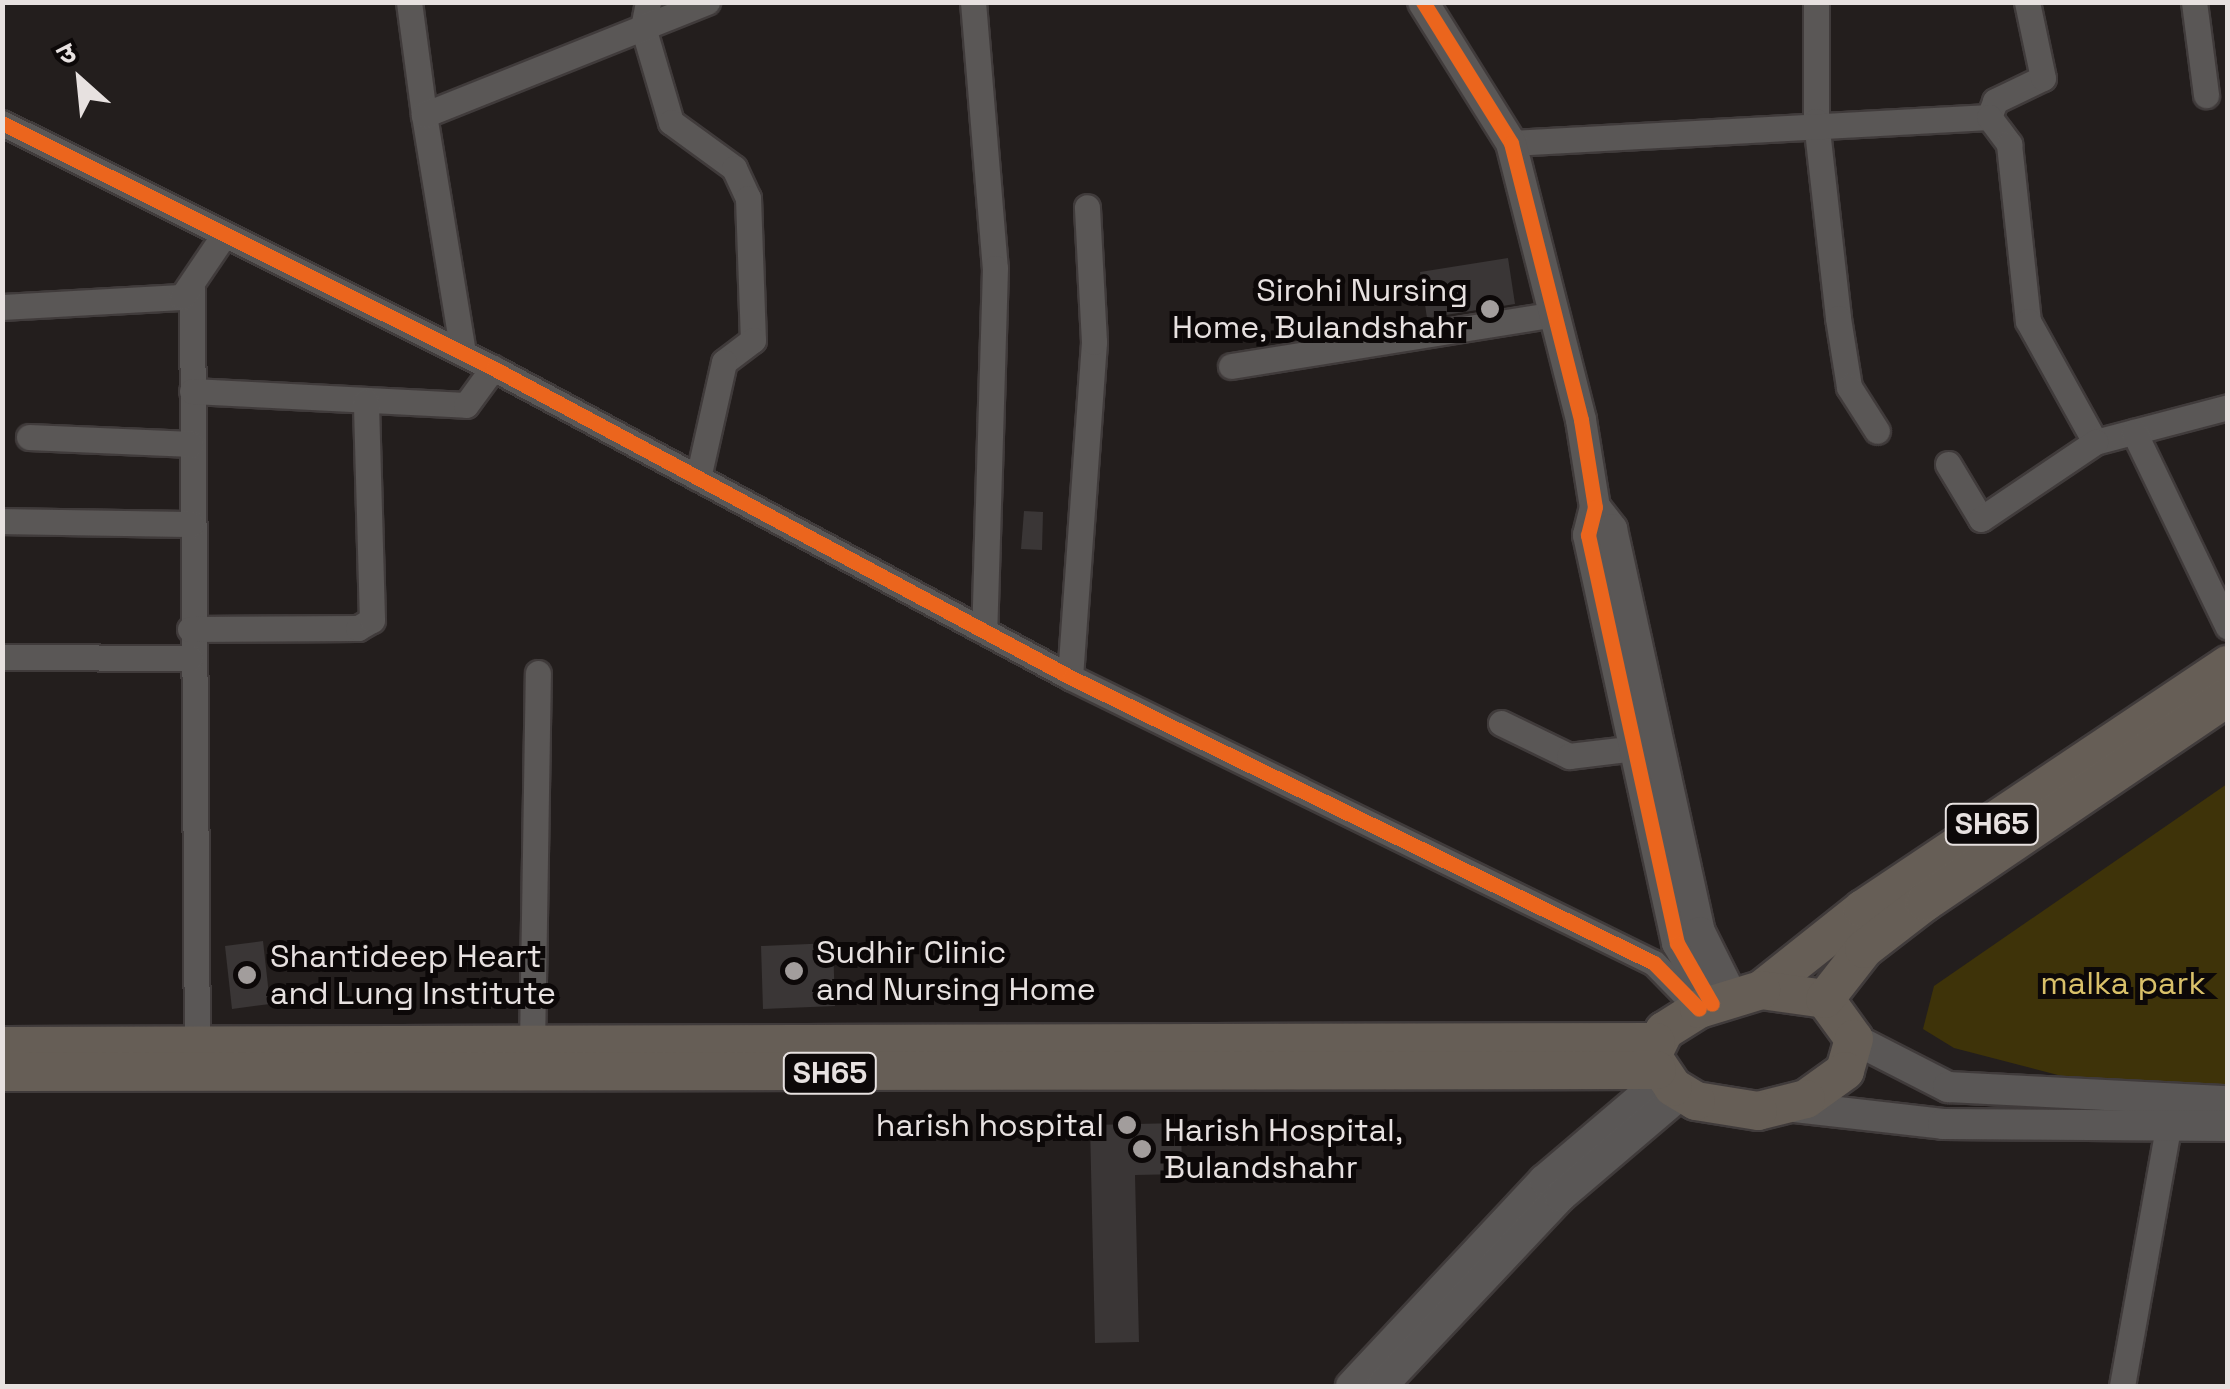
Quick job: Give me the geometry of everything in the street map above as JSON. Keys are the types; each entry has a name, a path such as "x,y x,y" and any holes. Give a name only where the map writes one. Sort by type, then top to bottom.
{"main road":[{"name":"SH65","path":"2,1046 198,1057 1665,1071 1726,1000 2228,666"},
{"name":"SH65","path":"1825,999 1864,948 1925,902 2228,697"},
{"path":"1726,1000 1825,999 1854,1039"},
{"name":"SH65","path":"2,1072 198,1057 532,1046 1665,1071 1728,1110 1786,1106 1846,1072 1854,1039"}],"street":[{"path":"409,2 463,354"},
{"path":"424,115 645,15 706,2"},
{"path":"973,2 995,268 984,631"},
{"path":"1422,2 1511,143 1556,314 1594,508 1588,535 1678,944 1726,1000"},
{"path":"1816,2 1816,121 1844,359 1855,400 1877,431"},
{"path":"1990,117 1995,101 2042,78 2028,2"},
{"path":"2194,2 2206,95"},
{"path":"645,15 671,122 734,168 748,198 753,340 724,362 698,478"},
{"path":"1511,143 1816,121 1990,117"},
{"path":"1990,117 2009,144 2028,321 2096,442"},
{"path":"2,123 493,368 1070,677 1726,1000"},
{"path":"1070,677 1094,342 1087,207"},
{"path":"198,1057 190,658 192,288 224,235"},
{"path":"2,307 166,301 192,288"},
{"path":"1231,366 1556,314"},
{"path":"192,391 466,406 493,368"},
{"path":"190,630 358,628 372,620 366,400"},
{"path":"1948,464 1980,518 2096,442 2228,408"},
{"path":"2134,432 2228,627"},
{"path":"29,437 192,444"},
{"path":"1594,508 1612,529 1700,932 1726,1000"},
{"path":"2,520 191,524"},
{"path":"2,656 190,658"},
{"path":"532,1046 538,673"},
{"path":"1500,723 1569,756 1635,748"},
{"path":"1854,1039 1948,1087 2028,1097 2228,1101"},
{"path":"1351,1386 1544,1180 1665,1071"},
{"path":"1382,1386 1560,1197 1665,1071"},
{"path":"1786,1106 1943,1124 2228,1126"},
{"path":"2122,1386 2168,1127"}],"green space":[{"name":"malka park","path":"2227,784 2227,1086 2100,1086 1954,1048 1923,1029 1934,986"}],"building":[{"path":"1508,258 1515,304 1427,318 1420,272"},
{"path":"1024,511 1043,512 1042,550 1021,549"},
{"path":"263,941 270,1004 232,1009 225,946"},
{"path":"833,943 835,1006 763,1009 761,946"},
{"path":"1181,1123 1182,1174 1135,1175 1139,1342 1095,1343 1090,1125"}],"cycle path":[{"path":"1423,2 1511,143 1581,420 1595,507 1588,535 1677,943 1712,1004"},
{"path":"2,123 493,368 1070,677 1654,963 1699,1009"}],"place":[{"name":"Sirohi Nursing Home, Bulandshahr","path":"1490,309"},
{"name":"Sudhir Clinic and Nursing Home","path":"794,971"},
{"name":"Shantideep Heart and Lung Institute","path":"247,975"},
{"name":"harish hospital","path":"1127,1125"},
{"name":"Harish Hospital, Bulandshahr","path":"1142,1149"}]}
